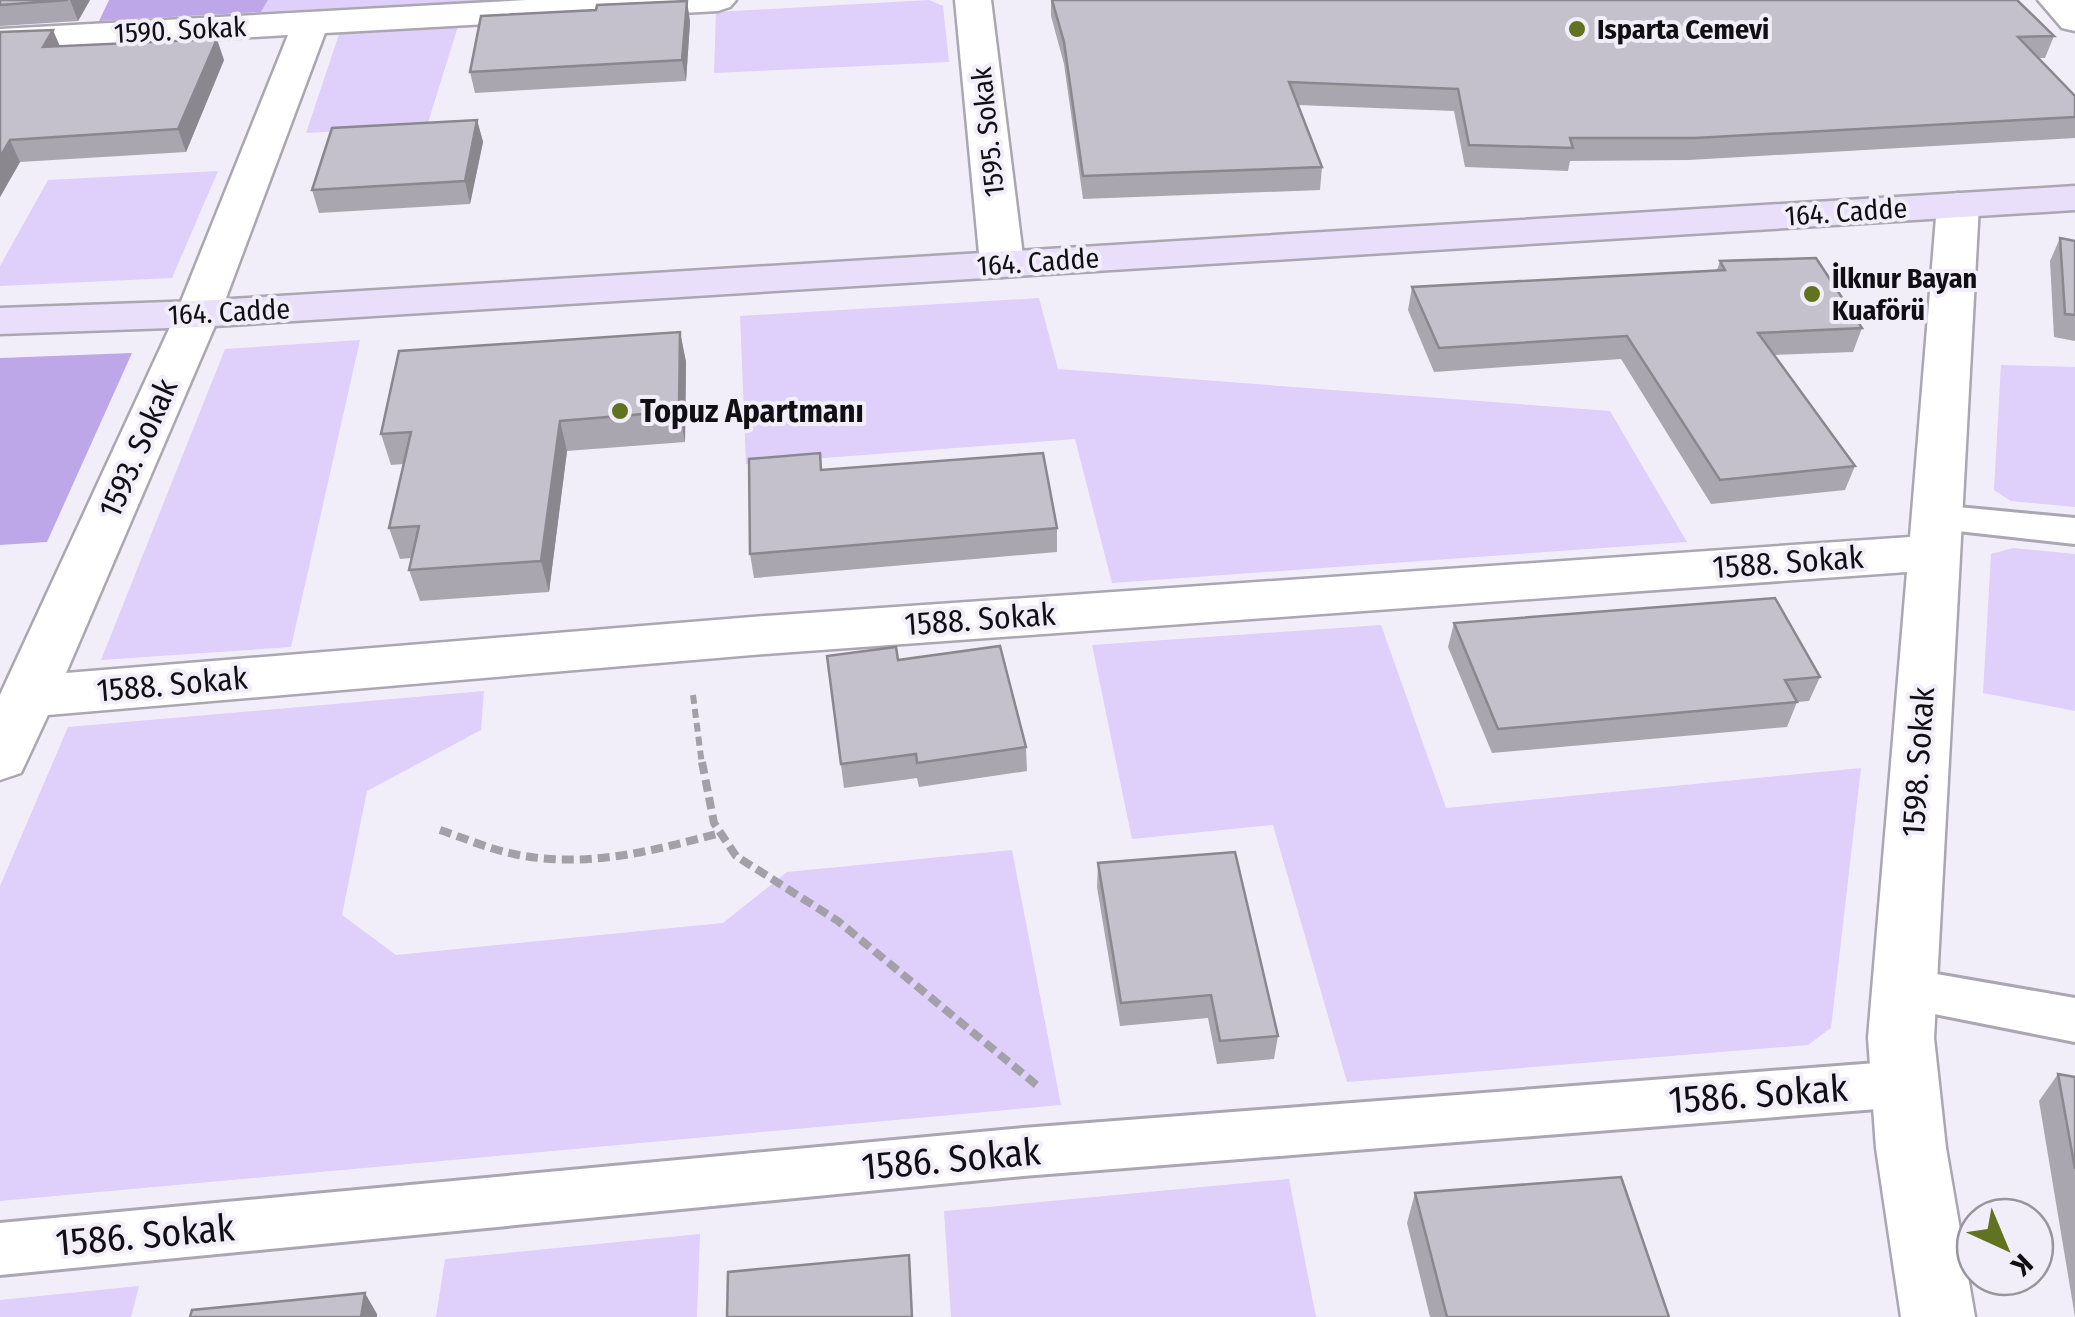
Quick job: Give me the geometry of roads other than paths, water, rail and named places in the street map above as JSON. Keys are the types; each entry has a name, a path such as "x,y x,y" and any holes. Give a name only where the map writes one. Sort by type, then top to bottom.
{"main road":[{"name":"164. Cadde","path":"0,321 198,314 2075,198"}],"street":[{"name":"1590. Sokak","path":"0,40 718,0"},
{"name":"1595. Sokak","path":"973,0 1002,264"},
{"path":"2056,0 2075,20"},
{"name":"1593. Sokak","path":"0,758 198,314 311,22"},
{"name":"1598. Sokak","path":"1938,1317 1903,1084 1902,989 1958,205"},
{"name":"1588. Sokak","path":"28,696 1934,535"}],"lane":[{"name":"1588. Sokak","path":"1934,535 2075,531"},
{"path":"1902,989 2075,1020"},
{"name":"1586. Sokak","path":"0,1249 1109,1145 1903,1084"}],"place":[{"name":"Isparta Cemevi","path":"1577,29"},
{"name":"İlknur Bayan Kuaförü","path":"1812,294"},
{"name":"Topuz Apartmanı","path":"620,411"}]}
